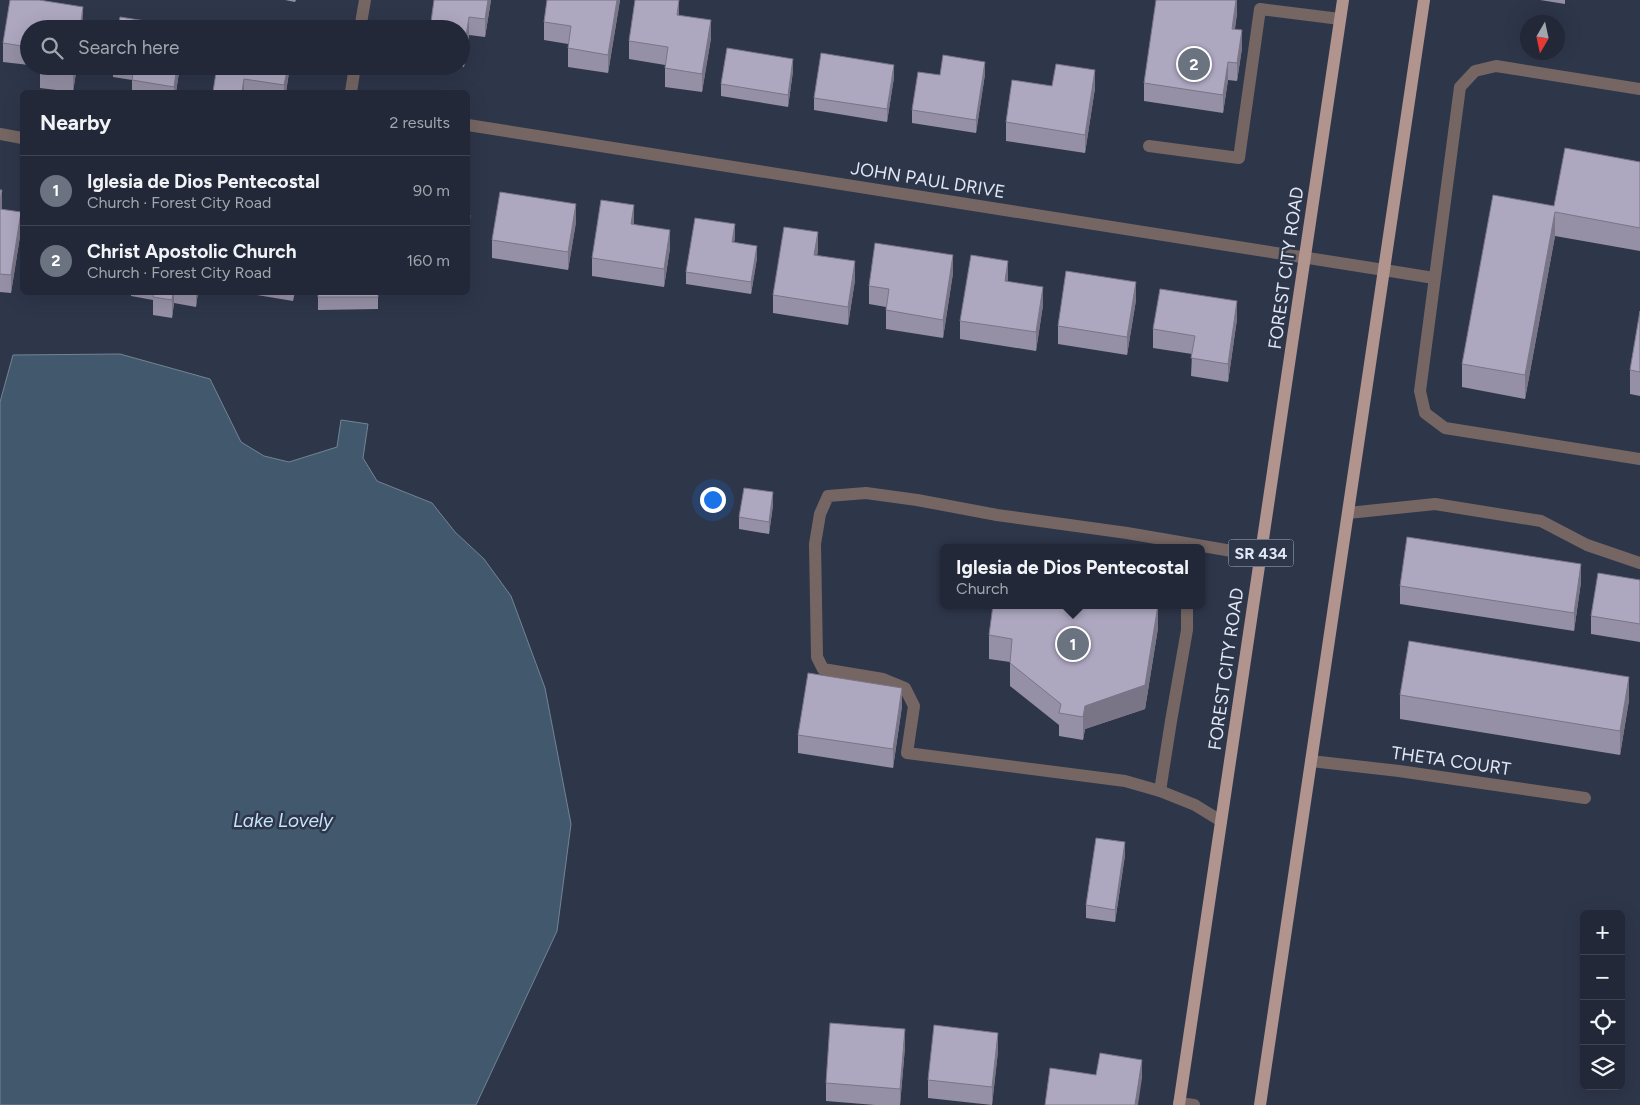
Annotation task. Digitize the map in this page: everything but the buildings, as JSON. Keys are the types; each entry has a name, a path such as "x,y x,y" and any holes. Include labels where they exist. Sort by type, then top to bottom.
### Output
{"main road":[{"name":"FOREST CITY ROAD","path":"1179,1104 1343,0"},
{"path":"1260,1105 1424,0"}],"street":[{"path":"362,20 365,0"},
{"path":"1149,146 1239,158 1260,9 1340,19"},
{"path":"1640,88 1496,66 1475,71 1460,87 1420,391 1424,413 1445,428 1640,459"},
{"path":"351,90 354,75"},
{"name":"JOHN PAUL DRIVE","path":"470,124 1434,278"},
{"path":"0,134 20,138"},
{"path":"1173,544 1007,517 917,500 866,493 828,496 820,514 815,544 817,657 823,669 883,679 905,688 914,706 907,753 1125,781 1160,791 1195,805 1221,821"},
{"path":"1348,514 1435,504 1541,521 1587,545 1640,563"},
{"path":"1205,548 1261,556"},
{"path":"1160,791 1187,630 1187,609"},
{"name":"THETA COURT","path":"1311,761 1399,771 1585,798"},
{"path":"1179,1104 1194,1105"}],"water":[{"name":"Lake Lovely","path":"120,354 210,379 241,442 264,456 289,462 337,447 341,420 368,424 363,458 377,481 432,503 455,532 484,559 511,596 545,688 571,824 557,931 476,1105 0,1105 0,402 13,355"}],"place":[{"name":"Christ Apostolic Church","path":"1194,64"},
{"name":"Iglesia de Dios Pentecostal","path":"1073,644"}]}
